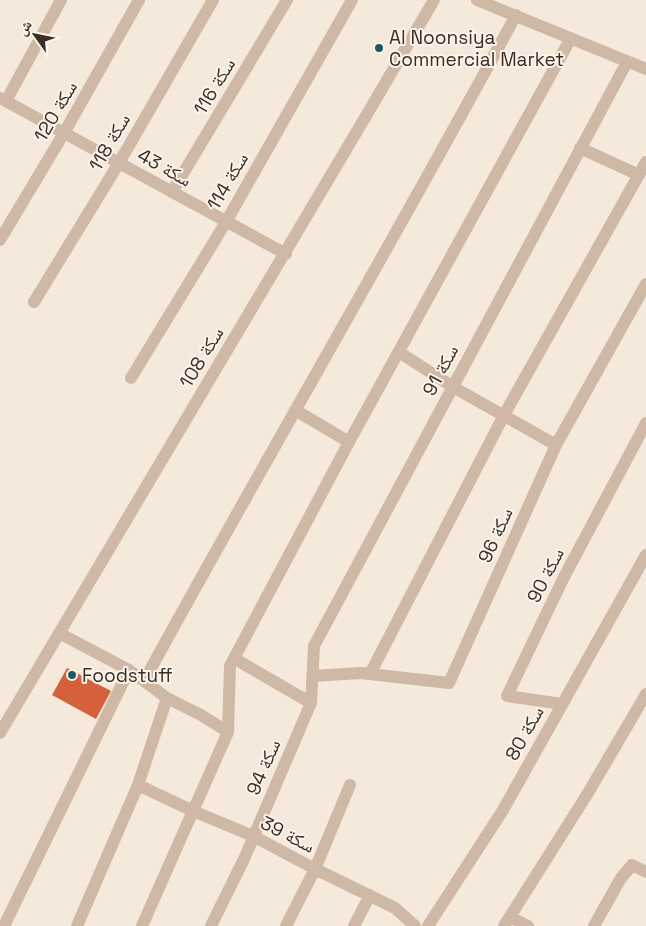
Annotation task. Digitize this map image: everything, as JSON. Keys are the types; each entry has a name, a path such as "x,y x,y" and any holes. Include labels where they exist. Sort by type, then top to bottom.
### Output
{"street":[{"path":"3,100 61,0"},
{"name":"سكة 120","path":"0,240 64,133 139,0"},
{"name":"سكة 118","path":"34,302 119,163 213,0"},
{"name":"سكة 116","path":"172,192 287,0"},
{"name":"سكة 114","path":"131,378 226,222 352,0"},
{"name":"سكة 108","path":"0,732 194,404 286,254 434,0"},
{"path":"478,0 646,69"},
{"path":"144,681 224,534 434,166 516,15"},
{"path":"142,926 228,732 230,666 349,442 571,38"},
{"name":"سكة 91","path":"311,703 314,646 627,62"},
{"name":"سكة 43","path":"3,100 286,254"},
{"path":"580,148 639,175"},
{"path":"370,674 504,415 646,162"},
{"name":"سكة 96","path":"312,676 361,673 449,683 556,445 646,284"},
{"path":"399,352 452,387 556,445"},
{"path":"295,410 349,442"},
{"name":"سكة 90","path":"562,704 506,696 563,579 646,423"},
{"name":"سكة 80","path":"428,926 503,810 646,555"},
{"path":"59,633 130,670 167,698 201,715 228,732"},
{"path":"235,658 311,703"},
{"path":"4,926 130,670"},
{"path":"528,926 507,921 588,793 646,694"},
{"path":"77,926 138,784 167,698"},
{"name":"سكة 94","path":"211,926 311,703"},
{"name":"سكة 39","path":"138,784 193,811 253,836 315,869 370,895 395,908 415,926"},
{"path":"286,926 315,869 350,785"},
{"path":"594,926 621,878 632,865 646,872"},
{"path":"354,926 370,895"}],"building":[{"path":"67,668 111,691 96,719 52,695"}],"place":[{"name":"Al Noonsiya Commercial Market","path":"379,48"},
{"name":"Foodstuff","path":"72,675"}]}
